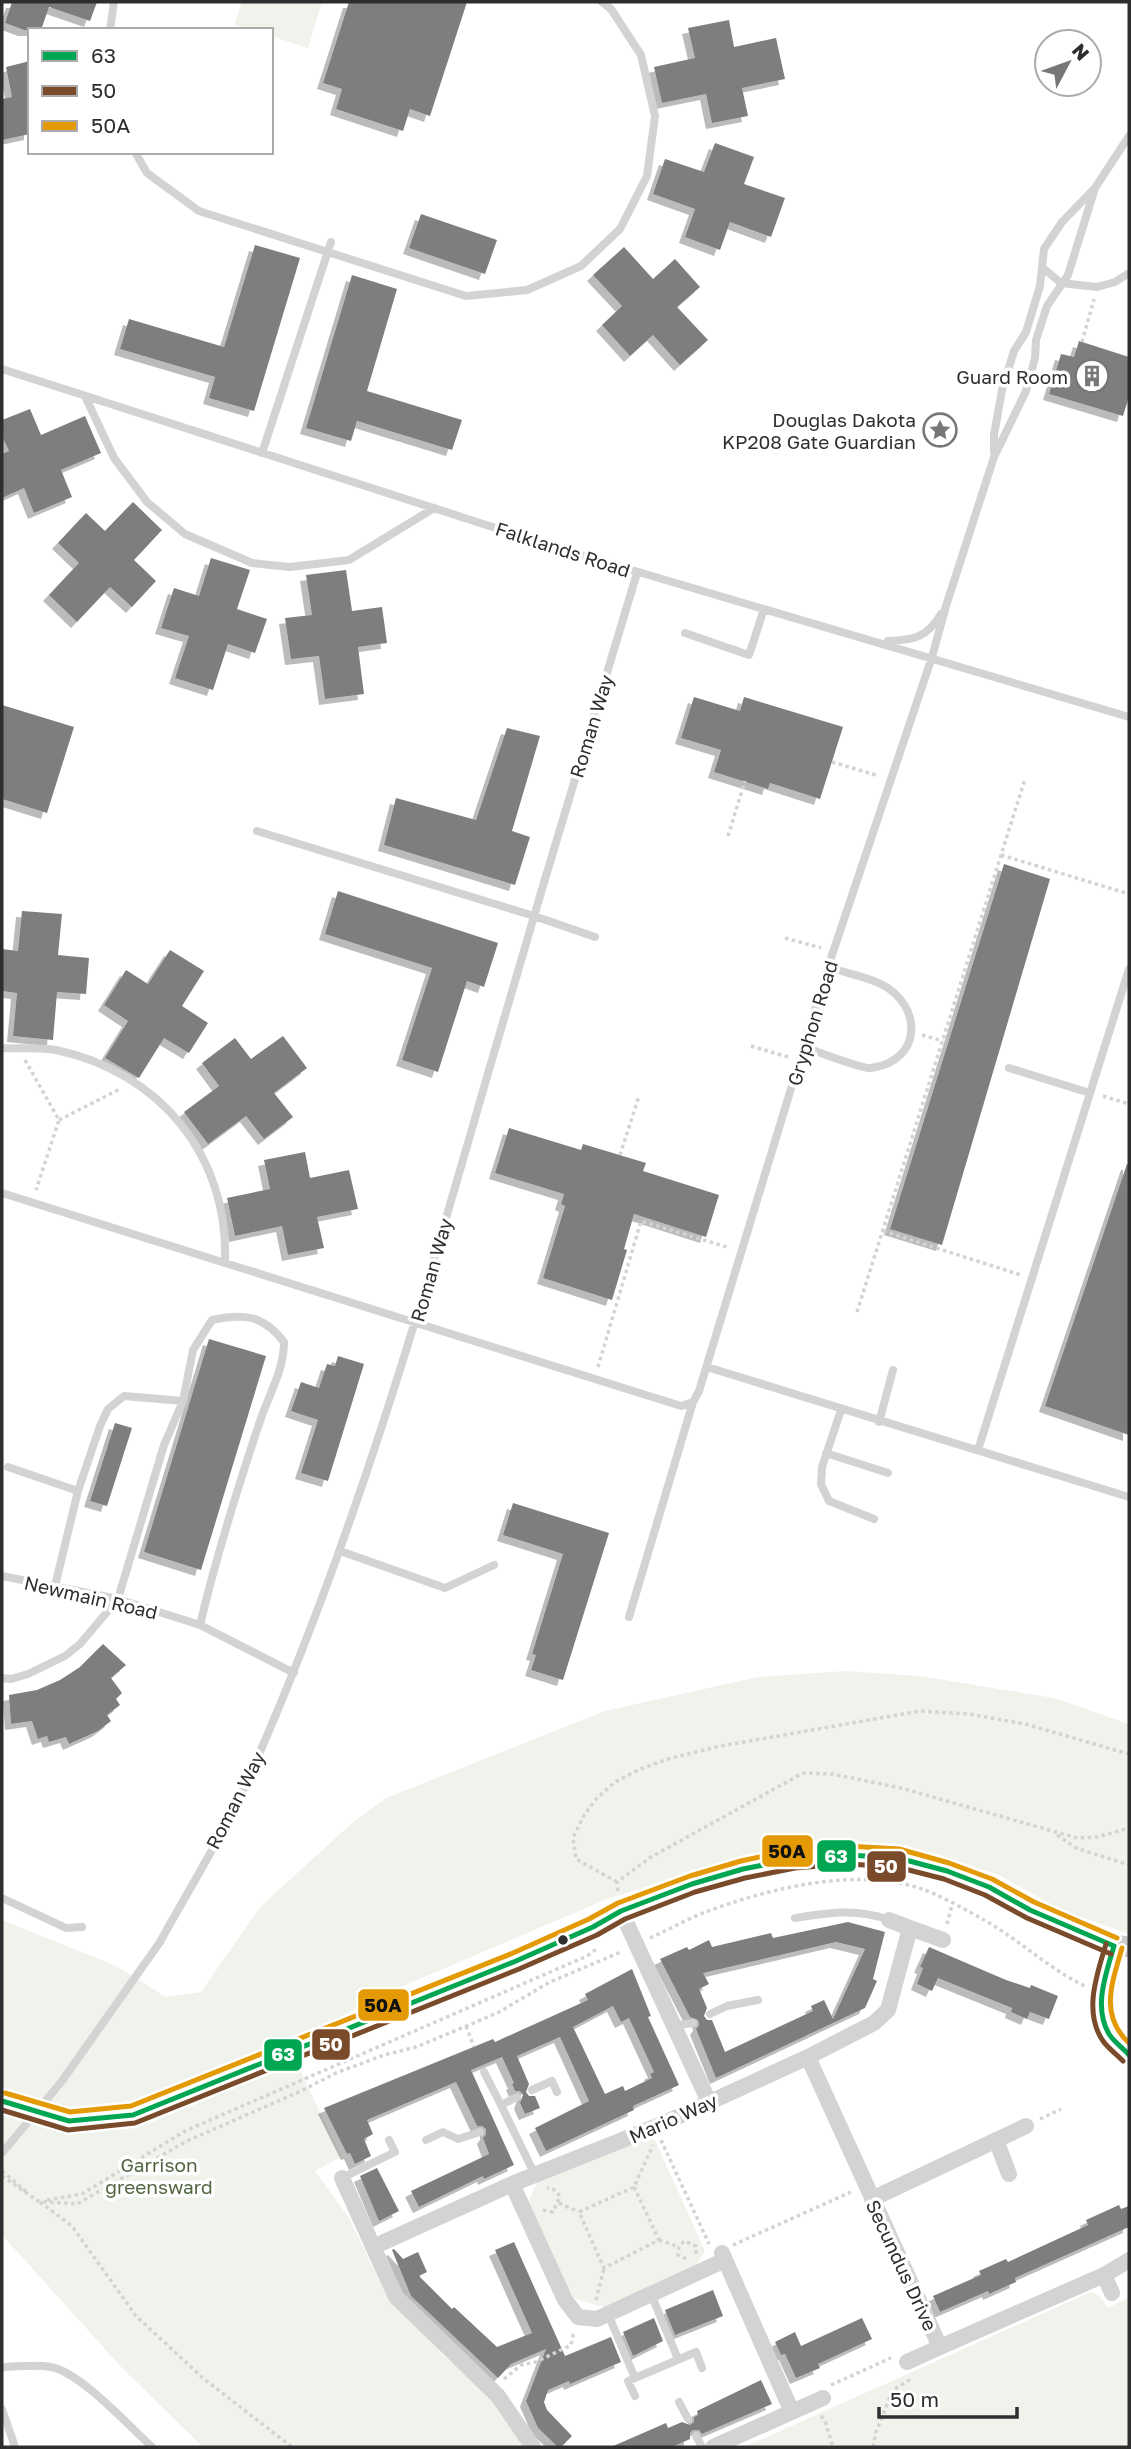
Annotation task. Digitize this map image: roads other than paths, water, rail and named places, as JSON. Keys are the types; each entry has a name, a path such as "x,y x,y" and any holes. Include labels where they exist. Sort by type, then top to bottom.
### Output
{"street":[{"path":"2,2101 69,2121 133,2115 504,1966 593,1927 621,1911 692,1884 781,1861 848,1855 898,1858 947,1871 989,1887 1030,1910 1122,1947 1102,1994 1102,2015 1110,2036 1129,2055"},
{"path":"621,1911 709,2102"},
{"path":"889,1920 943,1940"},
{"name":"Mario Way","path":"373,2248 524,2180 660,2126 874,2023 888,2010 910,1928"},
{"name":"Secundus Drive","path":"807,2057 940,2347 1104,2275 1129,2260"},
{"path":"869,2192 1026,2126"},
{"path":"996,2140 1009,2174"},
{"path":"342,2178 396,2297 492,2390 533,2447"},
{"path":"524,2180 565,2300 583,2318 597,2319 651,2294 715,2250 792,2412"},
{"path":"1104,2275 1112,2293"},
{"path":"908,2358 940,2347"},
{"path":"713,2447 817,2401"}],"lane":[{"path":"110,28 114,2"},
{"path":"136,154 147,173 199,211 466,296 527,290 581,267 620,229 647,176 655,116 641,55 611,9 602,2"},
{"path":"994,457 994,435 1002,390 1014,351 1027,332 1043,268 1044,249 1062,222 1095,188 1129,136"},
{"path":"994,457 1026,391 1046,306 1068,275 1095,188"},
{"path":"262,453 331,242"},
{"path":"1043,268 1061,283 1097,286 1115,282 1129,273"},
{"name":"Falklands Road","path":"2,369 637,573 932,657 1129,717"},
{"path":"85,396 114,458 147,502 185,534 252,563 290,567 349,560 434,508"},
{"name":"Gryphon Road","path":"694,1402 828,968 932,657 994,457"},
{"name":"Roman Way","path":"2,2153 62,2081 160,1942 242,1792 294,1673 340,1551 416,1322 637,573"},
{"path":"879,642 914,640 935,624 946,606"},
{"path":"685,633 749,655 764,609"},
{"path":"257,831 595,937"},
{"path":"804,1047 870,1069 894,1060 909,1046 912,1021 908,1005 881,984 828,968"},
{"path":"978,1450 1129,969"},
{"path":"2,1048 52,1050 84,1058 125,1076 163,1105 193,1139 215,1183 226,1235 225,1262"},
{"path":"1009,1068 1090,1093"},
{"path":"2,1193 681,1406 694,1402"},
{"path":"2,1678 10,1679 28,1674 65,1656 80,1644 118,1599 164,1445 183,1401 193,1350 212,1320 237,1314 271,1325 284,1342 284,1359 252,1446 200,1625"},
{"path":"707,1367 1129,1497"},
{"path":"879,1422 893,1370"},
{"path":"55,1586 78,1491 108,1409 124,1396 183,1401"},
{"path":"629,1617 694,1402"},
{"path":"841,1409 822,1467 821,1484 829,1501 874,1519"},
{"path":"826,1453 888,1473"},
{"path":"8,1467 78,1491"},
{"path":"340,1551 445,1588 494,1565"},
{"name":"Newmain Road","path":"2,1576 118,1599 200,1625 294,1673"},
{"path":"2,1898 66,1928 82,1927"},
{"path":"795,1918 847,1911 872,1914 889,1920"},
{"path":"710,2014 727,2006 758,2000"},
{"path":"673,2026 693,2023"},
{"path":"484,2072 507,2117 524,2180"},
{"path":"532,2090 552,2081 557,2092"},
{"path":"501,2105 517,2097"},
{"path":"496,2123 507,2117"},
{"path":"426,2140 443,2132 458,2139 480,2132"},
{"path":"342,2178 395,2152 389,2140"},
{"path":"651,2294 678,2359"},
{"path":"608,2314 635,2378"},
{"path":"635,2396 628,2381 678,2359 696,2352 702,2368"},
{"path":"2,2367 49,2366 65,2371 152,2447"},
{"path":"679,2402 688,2419"},
{"path":"2,2409 15,2447"},
{"path":"696,2436 702,2447"}],"place":[{"name":"Guard Room","path":"1092,376"},
{"name":"Douglas Dakota KP208 Gate Guardian","path":"940,430"}],"park label":[{"name":"Garrison greensward","path":"159,2175"}]}
